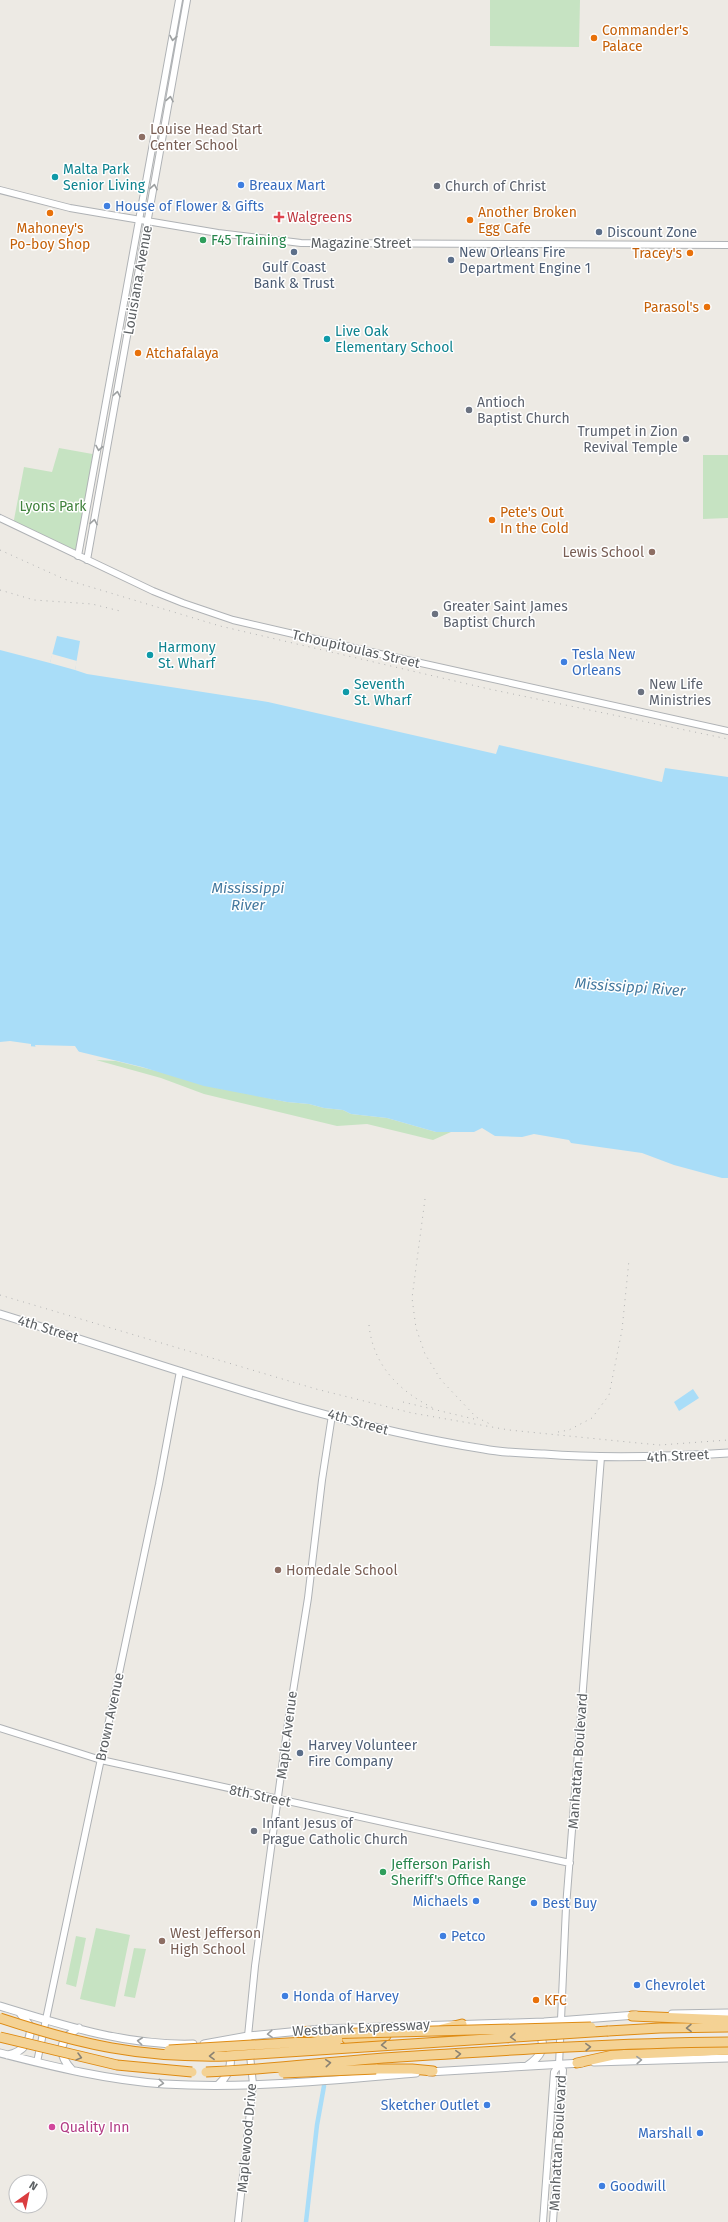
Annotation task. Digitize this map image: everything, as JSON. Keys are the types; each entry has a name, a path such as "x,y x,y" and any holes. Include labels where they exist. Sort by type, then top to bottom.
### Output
{"highway":[{"path":"632,2016 728,2020"},
{"name":"Westbank Expressway","path":"0,2018 79,2043 143,2054 227,2056 608,2031 660,2028 728,2027"},
{"path":"143,2054 156,2050 428,2034 462,2024"},
{"path":"301,2031 321,2034 590,2026 608,2031"},
{"path":"0,2037 118,2065 230,2075 412,2068 433,2071"},
{"path":"206,2072 246,2071 397,2057 668,2043 728,2042"},
{"path":"577,2063 613,2055 728,2050"}],"main road":[{"name":"4th Street","path":"0,1314 180,1372 399,1434 484,1449 601,1457 728,1453"},
{"name":"Westbank Expressway","path":"0,2006 123,2039 185,2045 214,2043 248,2036 345,2027 528,2022 632,2016 728,2013"},
{"path":"8,2055 24,2047 30,2031 27,2019 18,2011"},
{"path":"527,2066 538,2057 543,2045 539,2034 528,2022"},
{"path":"73,2071 64,2062 62,2046 69,2034 79,2028"},
{"path":"214,2043 228,2053 231,2062 231,2068 219,2084"},
{"path":"0,2053 73,2071 163,2084 253,2084 350,2079 433,2071 577,2063 728,2058"}],"street":[{"name":"Louisiana Avenue","path":"78,556 179,0"},
{"name":"Louisiana Avenue","path":"87,560 187,0"},
{"name":"Magazine Street","path":"0,190 70,208 148,222 249,238 301,243 728,245"},
{"path":"134,254 142,255"},
{"name":"Tchoupitoulas Street","path":"0,518 78,556 183,604 257,626 728,731"},
{"name":"Brown Avenue","path":"37,2062 159,1484 180,1372"},
{"name":"Maple Avenue","path":"250,2055 248,2036 255,1966 279,1800 288,1723 308,1598 322,1480 332,1415"},
{"name":"Manhattan Boulevard","path":"543,2222 554,2072 559,2065 560,2020 570,1863 601,1457"},
{"name":"8th Street","path":"0,1728 101,1760 570,1863"},
{"name":"Maplewood Drive","path":"238,2222 253,2084 250,2055"},
{"name":"Manhattan Boulevard","path":"553,2222 563,2070 559,2065"},
{"path":"552,2105 555,2108 554,2120 559,2126"}],"green space":[{"path":"490,0 580,0 579,47 490,46"},
{"name":"Lyons Park","path":"59,448 98,455 78,556 13,525 24,467 52,472"},
{"path":"703,455 728,455 728,518 703,519"},
{"path":"96,1060 116,1061 287,1102 343,1110 351,1114 387,1118 436,1132 451,1132 433,1140 367,1124 337,1126 204,1094 161,1078"},
{"path":"96,1928 130,1935 115,2007 80,1999"},
{"path":"76,1936 86,1938 76,1987 66,1984"},
{"path":"134,1948 146,1949 135,1998 124,1996"}],"water":[{"name":"Mississippi River","path":"57,636 80,641 75,670 87,674 268,702 496,754 499,745 662,782 665,768 728,777 728,1178 722,1178 674,1165 642,1153 571,1143 569,1140 534,1134 522,1137 495,1136 482,1128 474,1132 436,1132 387,1118 351,1114 343,1110 287,1102 204,1086 142,1067 68,1049 0,1044 0,650 50,663"},
{"path":"693,1389 699,1398 679,1411 674,1402"}],"pier":[{"path":"52,654 77,661 75,670 50,663"},
{"path":"10,1041 31,1044 31,1048 0,1046 0,1042"},
{"path":"35,1045 75,1046 79,1052 36,1048"}],"waterway":[{"path":"306,2222 317,2125 324,2086"}],"railway":[{"path":"0,550 64,579 220,626 489,689 728,739"},
{"path":"0,590 34,600 92,604 120,611"},
{"path":"425,1199 412,1298 416,1328 425,1354 441,1380 476,1417 490,1424"},
{"path":"558,1432 569,1430 592,1418 609,1395 622,1330 629,1260"},
{"path":"0,1295 316,1389 412,1413 509,1430 660,1445 728,1440"},
{"path":"369,1325 376,1353 390,1376 410,1394 435,1409"},
{"path":"403,1402 474,1419"}],"place":[{"name":"Commander's Palace","path":"594,38"},
{"name":"Louise Head Start Center School","path":"142,137"},
{"name":"Malta Park Senior Living","path":"55,177"},
{"name":"Breaux Mart","path":"241,185"},
{"name":"Church of Christ","path":"437,186"},
{"name":"House of Flower & Gifts","path":"107,206"},
{"name":"Mahoney's Po-boy Shop","path":"50,213"},
{"name":"Walgreens","path":"279,217"},
{"name":"Another Broken Egg Cafe","path":"470,220"},
{"name":"Discount Zone","path":"599,232"},
{"name":"F45 Training","path":"203,240"},
{"name":"Gulf Coast Bank & Trust","path":"294,252"},
{"name":"Tracey's","path":"690,253"},
{"name":"New Orleans Fire Department Engine 1","path":"451,260"},
{"name":"Parasol's","path":"707,307"},
{"name":"Live Oak Elementary School","path":"327,339"},
{"name":"Atchafalaya","path":"138,353"},
{"name":"Antioch Baptist Church","path":"469,410"},
{"name":"Trumpet in Zion Revival Temple","path":"686,439"},
{"name":"Pete's Out In the Cold","path":"492,520"},
{"name":"Lewis School","path":"652,552"},
{"name":"Greater Saint James Baptist Church","path":"435,614"},
{"name":"Harmony St. Wharf","path":"150,655"},
{"name":"Tesla New Orleans","path":"564,662"},
{"name":"Seventh St. Wharf","path":"346,692"},
{"name":"New Life Ministries","path":"641,692"},
{"name":"Homedale School","path":"278,1570"},
{"name":"Harvey Volunteer Fire Company","path":"300,1753"},
{"name":"Infant Jesus of Prague Catholic Church","path":"254,1831"},
{"name":"Jefferson Parish Sheriff's Office Range","path":"383,1872"},
{"name":"Michaels","path":"476,1901"},
{"name":"Best Buy","path":"534,1903"},
{"name":"Petco","path":"443,1936"},
{"name":"West Jefferson High School","path":"162,1941"},
{"name":"Chevrolet","path":"637,1985"},
{"name":"Honda of Harvey","path":"285,1996"},
{"name":"KFC","path":"536,2000"},
{"name":"Sketcher Outlet","path":"487,2105"},
{"name":"Quality Inn","path":"52,2127"},
{"name":"Marshall","path":"700,2133"},
{"name":"Goodwill","path":"602,2186"}]}
